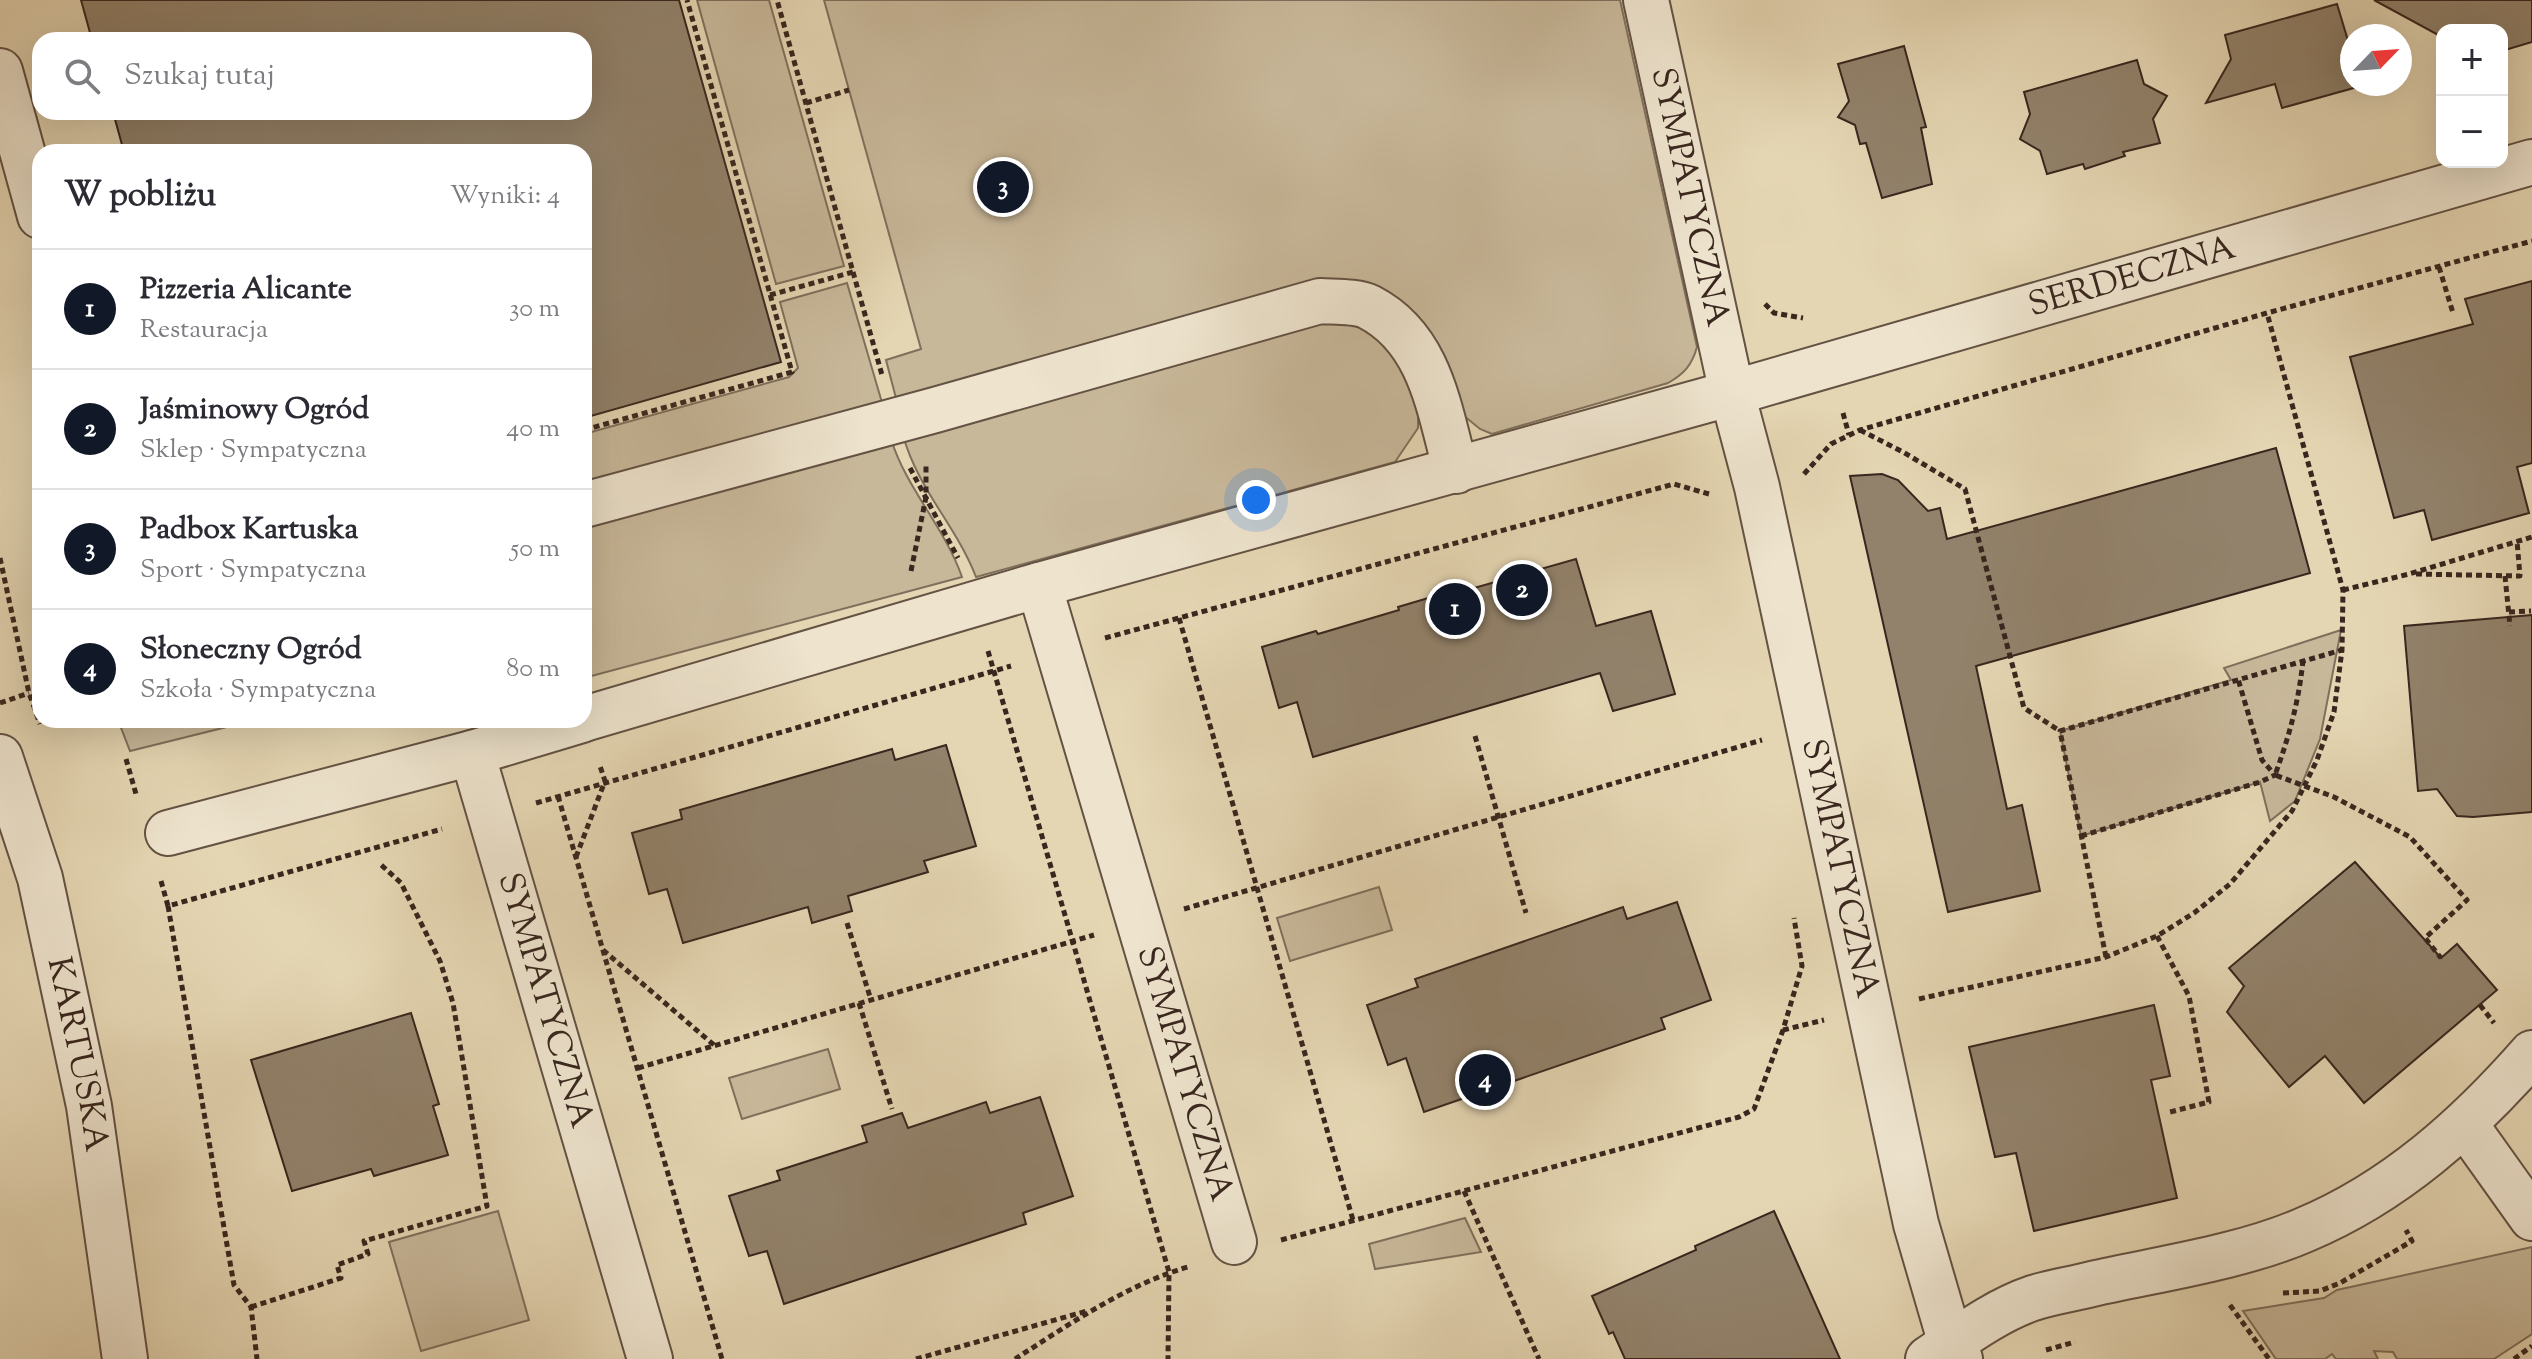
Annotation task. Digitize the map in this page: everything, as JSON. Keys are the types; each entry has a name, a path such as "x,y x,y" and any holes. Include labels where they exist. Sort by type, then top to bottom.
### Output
{"street":[{"name":"SYMPATYCZNA","path":"1646,0 1732,393 1757,487 1946,1354 1995,1316 2034,1298 2228,1254 2302,1232 2361,1204 2424,1159 2465,1124 2532,1053"},
{"path":"0,71 32,187"},
{"name":"SERDECZNA","path":"1732,393 2532,162"},
{"path":"592,503 1320,301 1367,305 1403,330 1428,369 1456,471"},
{"path":"592,717 1039,585 1732,393"},
{"name":"SYMPATYCZNA","path":"1039,585 1237,1249"},
{"path":"168,833 472,753 554,728"},
{"name":"SYMPATYCZNA","path":"472,753 650,1359"},
{"name":"KARTUSKA","path":"0,757 40,878 89,1106 125,1359"},
{"path":"2465,1124 2532,1218"}],"path":[{"path":"592,428 792,372 687,0"},
{"path":"777,0 879,363"},
{"path":"806,103 849,90"},
{"path":"1803,475 1831,444 1860,430 2267,313 2532,241"},
{"path":"2439,267 2453,313"},
{"path":"770,295 853,272"},
{"path":"1762,301 1774,313 1799,319 1809,316"},
{"path":"1919,999 2106,957 2157,936 2194,913 2230,884 2292,811 2317,760 2334,712 2342,650 2343,590 2267,313"},
{"path":"879,632 908,581 926,497 926,465 935,410"},
{"path":"1860,430 1965,489 2024,708 2060,731 2106,957"},
{"path":"904,457 962,564 995,671 1169,1272 1168,1359"},
{"path":"491,816 1058,651 1674,484 1716,496"},
{"path":"2343,590 2409,574 2532,537"},
{"path":"2409,574 2520,576 2517,541"},
{"path":"2505,576 2510,626"},
{"path":"2509,612 2531,611"},
{"path":"1179,618 1353,1220"},
{"path":"2060,731 2342,650"},
{"path":"2081,836 2275,775 2300,694 2303,660"},
{"path":"2238,679 2262,760 2275,775 2305,785 2410,837 2467,900 2425,938 2441,958"},
{"path":"0,703 29,693"},
{"path":"576,857 605,781 587,728"},
{"path":"1475,736 1526,913"},
{"path":"638,1068 1774,736"},
{"path":"558,796 722,1359"},
{"path":"251,1307 341,1278 337,1265 368,1254 364,1241 487,1206 453,1003 440,961 401,883 379,863"},
{"path":"168,906 234,1285 251,1307 257,1359"},
{"path":"1015,1359 1092,1310 1169,1272 1237,1249 1739,1117 1754,1109 1802,966 1794,918"},
{"path":"847,923 871,1000"},
{"path":"2157,936 2189,996 2209,1102 2170,1112"},
{"path":"602,949 714,1046"},
{"path":"859,1003 892,1109"},
{"path":"1783,1030 1824,1020"},
{"path":"1464,1191 1539,1359"},
{"path":"2228,1303 2269,1359"},
{"path":"916,1359 1092,1310"},
{"path":"2514,1359 2532,1346"}],"shaded area":[{"path":"697,0 769,0 844,266 776,284"},
{"path":"824,0 1620,0 1697,347 1695,353 1687,368 1668,383 1492,434 1480,429 1458,411 1422,321 1378,292 897,402 886,360 921,349"},
{"path":"847,283 883,406 592,488 592,432 789,377 798,368 780,302"},
{"path":"1322,319 1372,329 1398,358 1418,396 1418,428 1395,462 976,577 959,541 918,473 903,435"},
{"path":"891,439 906,474 946,542 962,577 592,676 592,523"},
{"path":"2341,630 2320,739 2295,801 2270,821 2260,782 2081,836 2060,731 2231,680 2224,668"},
{"path":"121,728 223,728 130,751"},
{"path":"1379,887 1392,930 1290,961 1277,918"},
{"path":"828,1049 840,1089 742,1119 729,1078"},
{"path":"498,1211 529,1320 421,1351 389,1242"},
{"path":"1465,1218 1481,1252 1375,1269 1369,1244"},
{"path":"2532,1247 2532,1334 2494,1359 2397,1359 2393,1352 2374,1351 2378,1359 2336,1359 2332,1354 2325,1359 2276,1359 2243,1311 2324,1298 2337,1290"}],"building":[{"path":"81,0 679,0 781,362 592,416 592,144 122,144 115,120 592,120 592,32 90,32"},
{"path":"2374,0 2532,0 2532,42 2508,49 2508,24 2436,24 2436,34"},
{"path":"2337,4 2343,24 2340,24 2340,92 2282,108 2275,84 2206,103 2231,59 2225,35"},
{"path":"1904,46 1926,127 1921,128 1932,184 1882,198 1866,143 1860,144 1855,125 1838,117 1849,101 1838,64"},
{"path":"2137,60 2144,84 2167,96 2153,119 2160,143 2123,152 2125,156 2085,169 2083,164 2047,174 2040,151 2020,139 2030,114 2024,92"},
{"path":"2532,281 2532,463 2517,467 2529,513 2432,540 2424,510 2394,518 2350,357 2473,324 2465,299"},
{"path":"2276,448 2310,573 1976,666 2007,809 2022,805 2040,891 1948,912 1850,476 1882,474 1898,480 1928,511 1940,508 1947,539"},
{"path":"1576,559 1596,626 1651,611 1675,694 1613,711 1600,673 1313,757 1297,702 1279,708 1262,647 1316,631 1318,634 1452,591 1453,594"},
{"path":"2532,615 2532,812 2457,816 2437,789 2418,791 2404,626"},
{"path":"946,745 976,846 924,861 928,872 848,896 852,911 812,923 808,907 683,943 667,889 649,894 632,833 682,819 680,810 892,749 895,760"},
{"path":"2355,862 2441,958 2457,944 2497,990 2364,1103 2325,1056 2289,1087 2227,1012 2244,986 2229,968"},
{"path":"1677,902 1711,1000 1661,1018 1665,1029 1424,1112 1406,1058 1388,1065 1367,1005 1418,987 1415,979 1623,907 1627,919"},
{"path":"2154,1005 2170,1076 2151,1080 2177,1198 2034,1231 2016,1153 1995,1157 1969,1047"},
{"path":"411,1013 439,1104 433,1106 448,1155 374,1176 371,1169 292,1191 251,1060"},
{"path":"1040,1097 1073,1196 1023,1213 1026,1224 784,1304 767,1251 749,1256 729,1196 780,1180 777,1171 867,1142 862,1126 902,1113 908,1128 986,1102 990,1113"},
{"path":"1774,1211 1840,1359 1625,1359 1613,1332 1609,1334 1592,1296"}],"place":[{"name":"Padbox Kartuska","path":"1003,187"},
{"name":"Jaśminowy Ogród","path":"1522,590"},
{"name":"Pizzeria Alicante","path":"1455,609"},
{"name":"Słoneczny Ogród","path":"1485,1080"}]}
